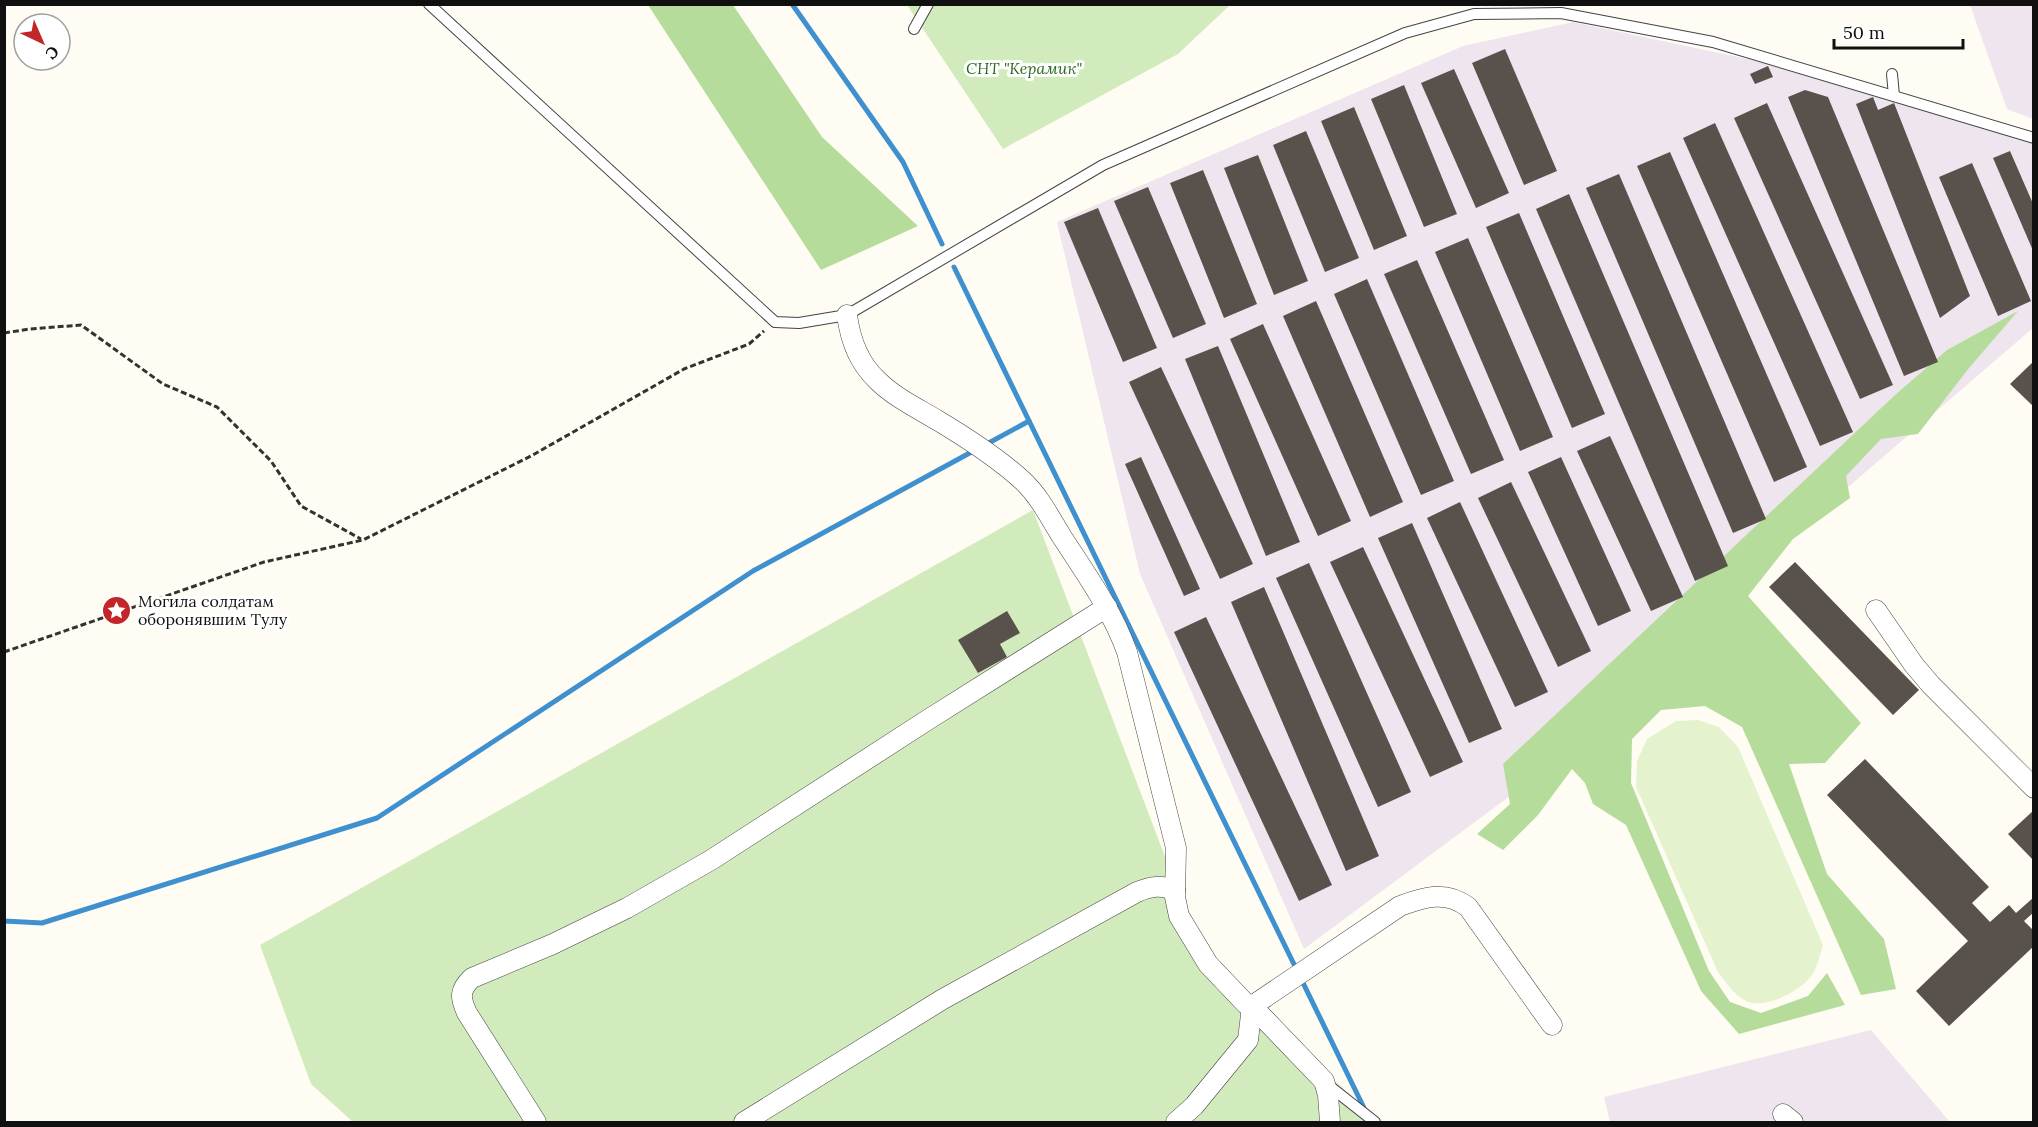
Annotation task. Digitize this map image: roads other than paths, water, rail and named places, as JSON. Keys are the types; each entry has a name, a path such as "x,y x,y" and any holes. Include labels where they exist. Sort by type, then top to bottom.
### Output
{"street":[{"path":"847,315 849,332 860,357 876,379 894,394 965,436 1023,481 1038,497 1107,607 1118,627 1127,652 1176,848 1175,890 1179,915 1208,964 1246,1004 1252,1006 1323,1081 1328,1095 1330,1122"},
{"path":"536,1122 467,1013 461,993 464,985 472,978 554,944 627,908 711,860 928,719 1107,607"},
{"path":"1876,610 1914,664 1956,712 2034,788"},
{"path":"744,1122 933,1005 1137,892 1152,886 1175,890"},
{"path":"1176,1122 1194,1106 1248,1040 1252,1006 1400,906 1420,898 1443,895 1459,900 1468,907 1552,1025"}],"lane":[{"path":"429,4 775,322 799,323 847,315 1103,165 1405,33 1474,14 1504,9 1561,13 1713,42 2034,138"},
{"path":"914,29 928,4"},
{"path":"1892,74 1894,96"},
{"path":"1323,1081 1375,1122"}],"waterway":[{"path":"792,4 903,162 942,244"},
{"path":"954,267 1366,1112"},
{"path":"985,445 1029,421"},
{"path":"4,921 42,923 377,818 753,571 977,449"}],"place":[{"name":"Могила солдатам оборонявшим Тулу","path":"117,610"}],"park label":[{"name":"СНТ \"Керамик\"","path":"1024,68"}]}
